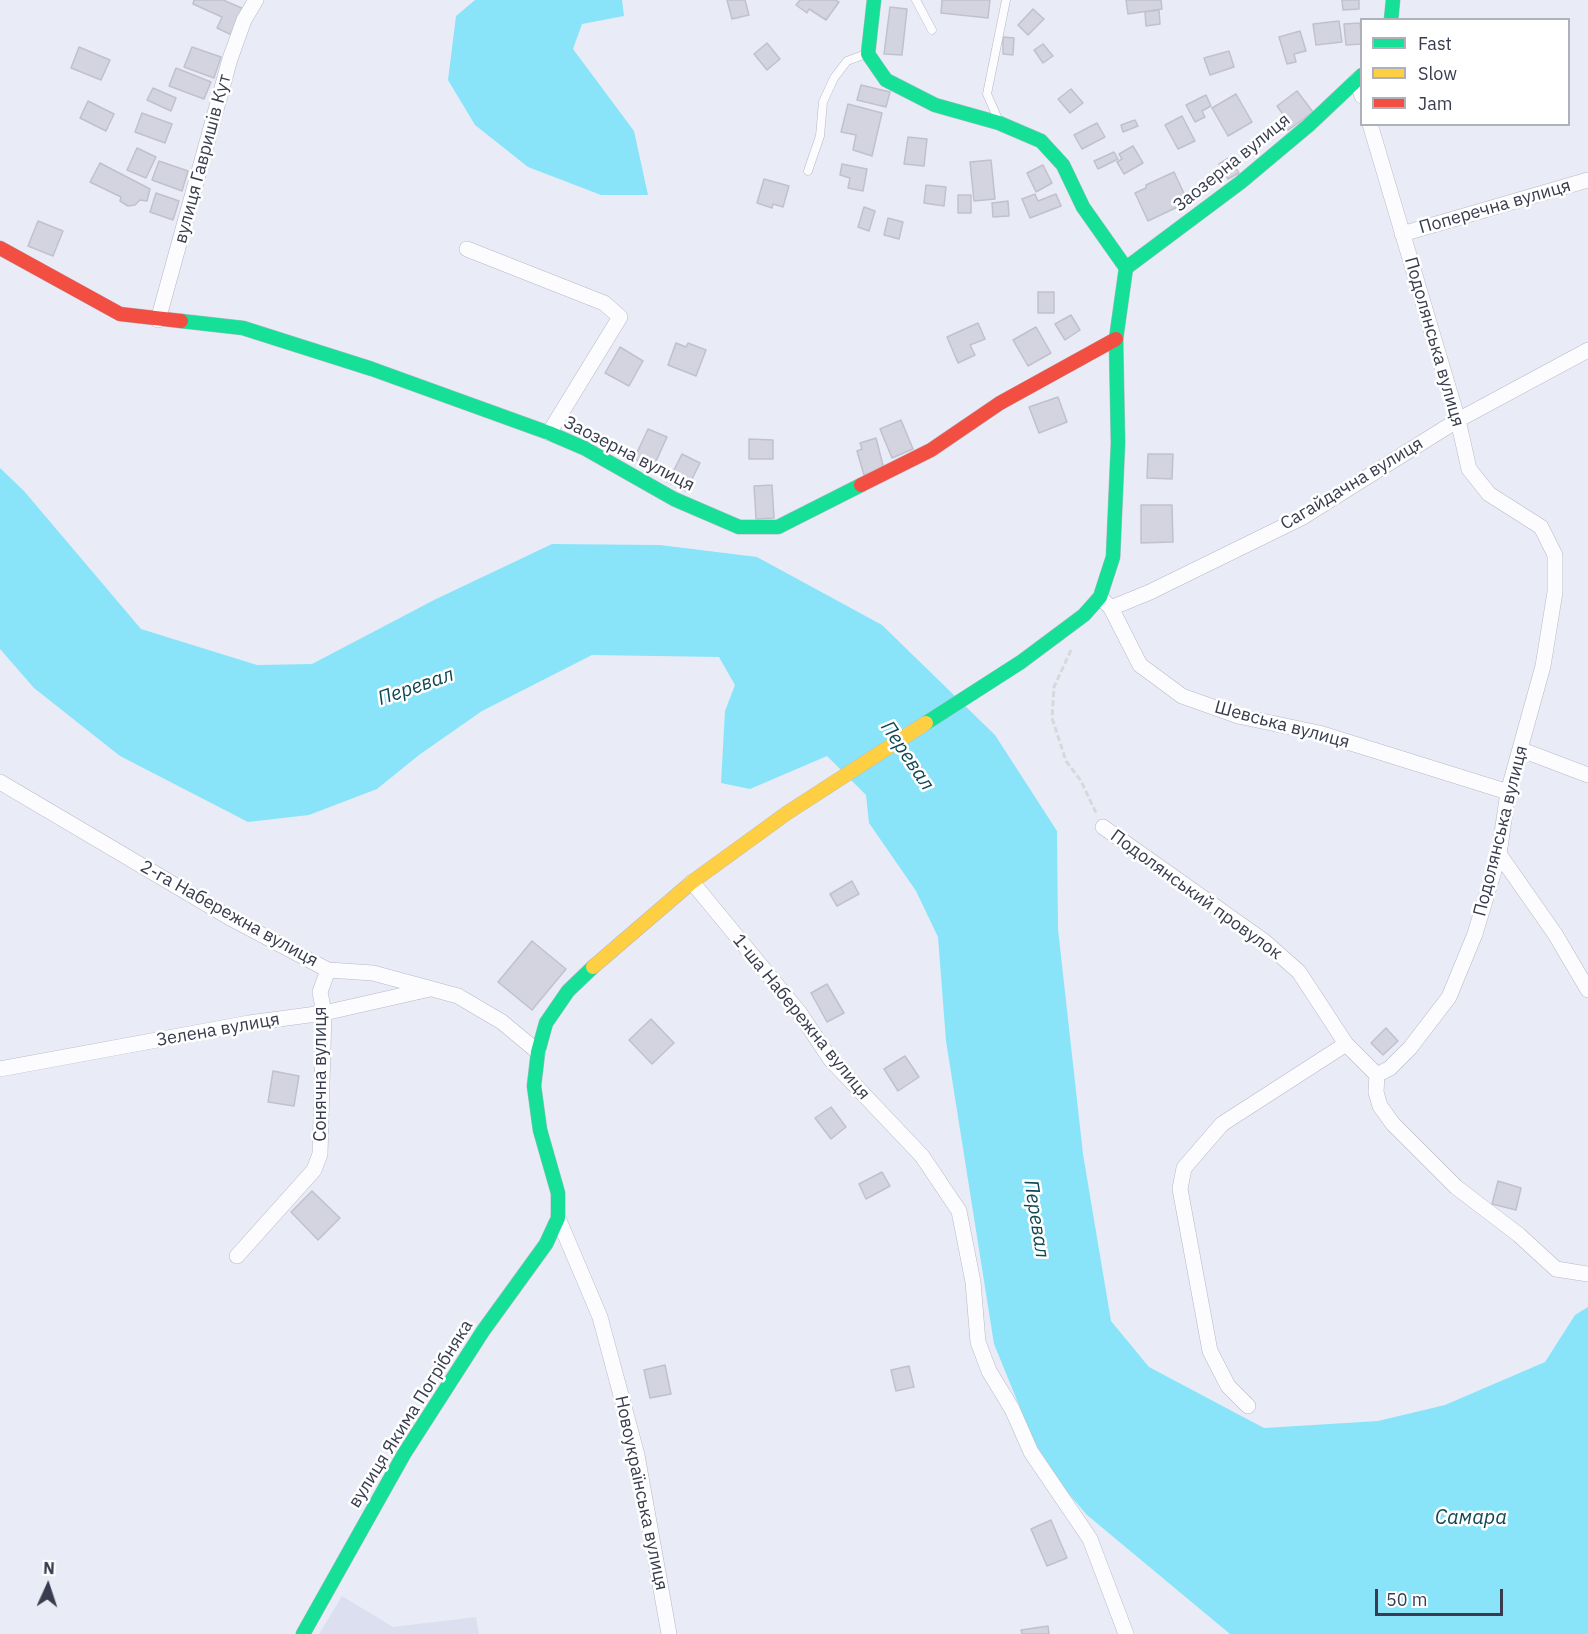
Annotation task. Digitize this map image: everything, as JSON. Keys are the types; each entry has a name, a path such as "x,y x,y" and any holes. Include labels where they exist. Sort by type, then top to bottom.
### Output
{"street":[{"name":"вулиця Гавришів Кут","path":"158,320 230,59 244,20 256,0"},
{"path":"874,0 868,54 886,80 935,105 999,123 1041,141 1063,165 1083,207 1126,268"},
{"path":"1391,18 1393,0"},
{"name":"Заозерна вулиця","path":"1126,268 1241,182 1359,78"},
{"name":"Подолянська вулиця","path":"1371,126 1458,420 1470,470 1489,494 1541,527 1555,555 1555,592 1544,666 1522,750 1508,792 1499,854 1475,934 1449,997 1410,1048 1390,1068 1377,1075"},
{"name":"Поперечна вулиця","path":"1402,234 1588,180"},
{"name":"Заозерна вулиця","path":"0,248 120,314 243,328 372,369 549,433 584,448 674,499 739,527 778,527 931,450 1000,403 1116,339"},
{"path":"467,249 604,303 620,317 549,433"},
{"name":"Сагайдачна вулиця","path":"1105,603 1113,557 1118,442 1116,339 1126,268"},
{"name":"Сагайдачна вулиця","path":"692,882 787,813 1021,662 1084,615 1105,603 1150,592 1303,517 1458,420 1588,350"},
{"name":"Шевська вулиця","path":"1105,603 1140,665 1182,696 1238,716 1319,733 1508,792"},
{"path":"1522,750 1588,775"},
{"name":"2-га Набережна вулиця","path":"0,782 232,920 328,970 373,974 435,988 458,996 502,1022 538,1052"},
{"name":"Подолянський провулок","path":"1103,827 1264,941 1299,972 1346,1044 1377,1075"},
{"path":"1499,854 1550,926 1588,990"},
{"path":"558,1218 558,1193 540,1130 536,1097 538,1052 546,1023 568,991 604,955 692,882"},
{"name":"1-ша Набережна вулиця","path":"692,882 799,1012 831,1060 922,1156 959,1210 973,1282 978,1342 989,1371 1012,1409 1031,1452 1090,1539 1126,1634"},
{"name":"Сонячна вулиця","path":"237,1256 314,1170 320,1154 324,1013 320,992 328,970"},
{"name":"Зелена вулиця","path":"0,1069 249,1023 324,1013 435,988"},
{"path":"1248,1406 1228,1386 1210,1351 1180,1189 1184,1167 1222,1124 1346,1044"},
{"path":"1377,1075 1376,1092 1380,1106 1393,1124 1456,1187 1519,1235 1556,1269 1588,1274"},
{"name":"вулиця Якима Погрібняка","path":"303,1634 404,1454 483,1331 546,1244 558,1218"},
{"name":"Новоукраїнська вулиця","path":"558,1218 600,1317 634,1444 669,1634"}],"lane":[{"path":"916,0 932,30"},
{"path":"999,123 987,94 1006,0"},
{"path":"808,171 820,136 823,102 834,78 847,61 868,54"}],"path":[{"path":"1076,641 1061,666 1054,687 1052,718 1066,761 1081,781 1103,827"}],"shaded area":[{"path":"342,1596 393,1627 476,1617 479,1634 319,1634"}],"water":[{"path":"475,0 622,0 624,16 582,24 573,49 634,131 648,195 601,195 528,167 475,125 448,80 456,16"},
{"name":"Самара","path":"0,468 24,491 141,629 257,665 312,664 434,600 552,544 660,545 757,557 882,625 995,735 1057,831 1058,929 1083,1154 1111,1321 1149,1367 1264,1428 1378,1421 1445,1405 1545,1362 1575,1315 1588,1307 1588,1634 1230,1634 1087,1515 1043,1464 994,1344 946,1041 938,937 916,891 869,823 866,795 827,756 750,789 721,783 725,711 735,685 719,657 592,655 482,711 419,755 377,789 309,815 248,822 120,756 34,688 0,649"}],"building":[{"path":"194,0 223,0 244,9 232,35 217,28 222,17 193,4"},
{"path":"727,0 745,0 749,15 732,19"},
{"path":"800,0 839,2 826,20 809,9 807,13 796,5"},
{"path":"942,0 990,0 988,18 941,13"},
{"path":"1126,0 1161,0 1162,9 1128,14"},
{"path":"1342,0 1359,0 1359,9 1343,10"},
{"path":"890,7 907,9 902,55 884,54"},
{"path":"1033,9 1044,19 1028,35 1018,25"},
{"path":"1159,10 1160,24 1146,26 1145,12"},
{"path":"1339,21 1342,42 1316,45 1313,24"},
{"path":"1360,23 1360,44 1346,45 1344,24"},
{"path":"1300,31 1306,51 1294,54 1296,62 1287,64 1279,37"},
{"path":"1003,37 1014,38 1013,55 1003,54"},
{"path":"767,43 780,59 767,70 754,54"},
{"path":"1043,44 1053,56 1043,63 1034,50"},
{"path":"79,47 110,60 101,80 71,68"},
{"path":"192,47 221,57 214,78 184,67"},
{"path":"1229,51 1234,67 1210,75 1204,58"},
{"path":"176,68 211,82 204,99 169,86"},
{"path":"861,85 890,92 886,107 857,100"},
{"path":"153,88 176,98 171,111 147,100"},
{"path":"1071,89 1083,103 1070,113 1058,99"},
{"path":"1297,91 1313,112 1287,131 1283,125 1288,121 1277,106"},
{"path":"1236,94 1252,122 1228,136 1212,108"},
{"path":"1206,95 1211,106 1202,111 1205,117 1195,122 1186,105"},
{"path":"88,101 114,114 106,131 80,118"},
{"path":"848,104 882,113 872,156 853,150 856,135 841,132"},
{"path":"142,113 172,124 165,143 135,132"},
{"path":"1182,116 1195,141 1178,149 1165,125"},
{"path":"1135,120 1138,126 1123,132 1121,125"},
{"path":"1097,123 1105,137 1082,149 1074,135"},
{"path":"908,137 927,139 924,166 904,164"},
{"path":"1133,146 1143,163 1124,174 1117,162 1122,159 1119,154"},
{"path":"137,148 156,157 146,178 127,170"},
{"path":"1114,152 1118,159 1098,169 1094,161"},
{"path":"1230,157 1239,173 1228,179 1219,164"},
{"path":"991,160 995,199 974,201 970,162"},
{"path":"159,161 188,171 182,191 152,180"},
{"path":"100,163 150,189 147,201 140,200 135,205 128,206 120,201 121,197 90,182"},
{"path":"842,164 867,169 863,191 848,188 850,178 840,175"},
{"path":"1043,165 1052,183 1036,192 1027,173"},
{"path":"1174,172 1188,202 1148,221 1135,193 1146,188 1146,185"},
{"path":"764,179 789,186 783,207 773,204 772,208 757,203"},
{"path":"926,185 946,187 944,206 924,203"},
{"path":"156,193 179,201 173,220 150,212"},
{"path":"1035,194 1038,201 1056,194 1061,206 1030,218 1022,199"},
{"path":"958,195 971,195 971,213 958,213"},
{"path":"1008,201 1009,216 993,217 992,203"},
{"path":"864,207 875,211 869,231 858,227"},
{"path":"888,218 903,222 899,239 884,235"},
{"path":"38,221 63,231 53,256 28,246"},
{"path":"1038,292 1054,292 1054,313 1038,313"},
{"path":"1071,315 1080,330 1065,340 1055,324"},
{"path":"978,323 985,339 970,345 975,355 958,363 947,337"},
{"path":"1036,327 1051,353 1028,366 1013,340"},
{"path":"676,343 686,347 688,343 706,350 696,376 668,365"},
{"path":"620,347 643,361 629,386 605,373"},
{"path":"1058,397 1067,422 1039,433 1029,407"},
{"path":"901,420 913,449 892,458 880,429"},
{"path":"648,429 667,437 653,468 634,459"},
{"path":"876,438 884,469 864,475 857,451 862,449 860,443"},
{"path":"749,439 773,440 773,459 749,459"},
{"path":"682,454 700,463 686,491 668,482"},
{"path":"1148,454 1173,454 1172,479 1147,478"},
{"path":"772,485 774,518 756,519 754,486"},
{"path":"1141,505 1172,505 1173,542 1141,543"},
{"path":"852,881 859,894 837,906 830,894"},
{"path":"532,941 566,969 532,1010 498,982"},
{"path":"827,984 844,1013 827,1022 811,993"},
{"path":"651,1019 674,1043 652,1064 629,1040"},
{"path":"1386,1028 1398,1041 1383,1055 1371,1043"},
{"path":"905,1056 919,1077 898,1091 884,1069"},
{"path":"273,1071 299,1076 294,1106 268,1102"},
{"path":"831,1107 846,1127 831,1139 815,1118"},
{"path":"882,1172 890,1186 866,1199 859,1184"},
{"path":"1498,1181 1521,1188 1516,1210 1492,1204"},
{"path":"312,1191 340,1218 318,1240 291,1212"},
{"path":"665,1365 671,1394 650,1398 644,1370"},
{"path":"909,1366 914,1387 896,1391 891,1370"},
{"path":"1051,1520 1067,1558 1047,1566 1031,1529"},
{"path":"1048,1626 1049,1634 1022,1634 1021,1630"}],"traffic: fast":[{"path":"874,0 868,54 886,80 935,105 999,123 1041,141 1063,165 1083,207 1126,268"},
{"path":"1391,18 1393,0"},
{"path":"1126,268 1241,182 1309,125 1360,77"},
{"path":"926,723 1021,662 1084,615 1100,597 1113,557 1118,443 1116,339 1126,268"},
{"path":"181,321 243,328 372,369 549,433 584,448 674,499 739,527 778,527 861,485"},
{"path":"303,1634 404,1454 483,1331 546,1244 558,1218 558,1193 540,1130 534,1086 538,1052 546,1023 568,991 593,967"}],"traffic: slow":[{"path":"593,967 692,882 787,813 926,723"}],"traffic: jam":[{"path":"0,248 120,314 181,321"},
{"path":"861,485 931,450 1000,403 1116,339"}],"water label":[{"name":"Перевал","path":"416,687"},
{"name":"Перевал","path":"907,756"},
{"name":"Перевал","path":"1036,1219"}]}
